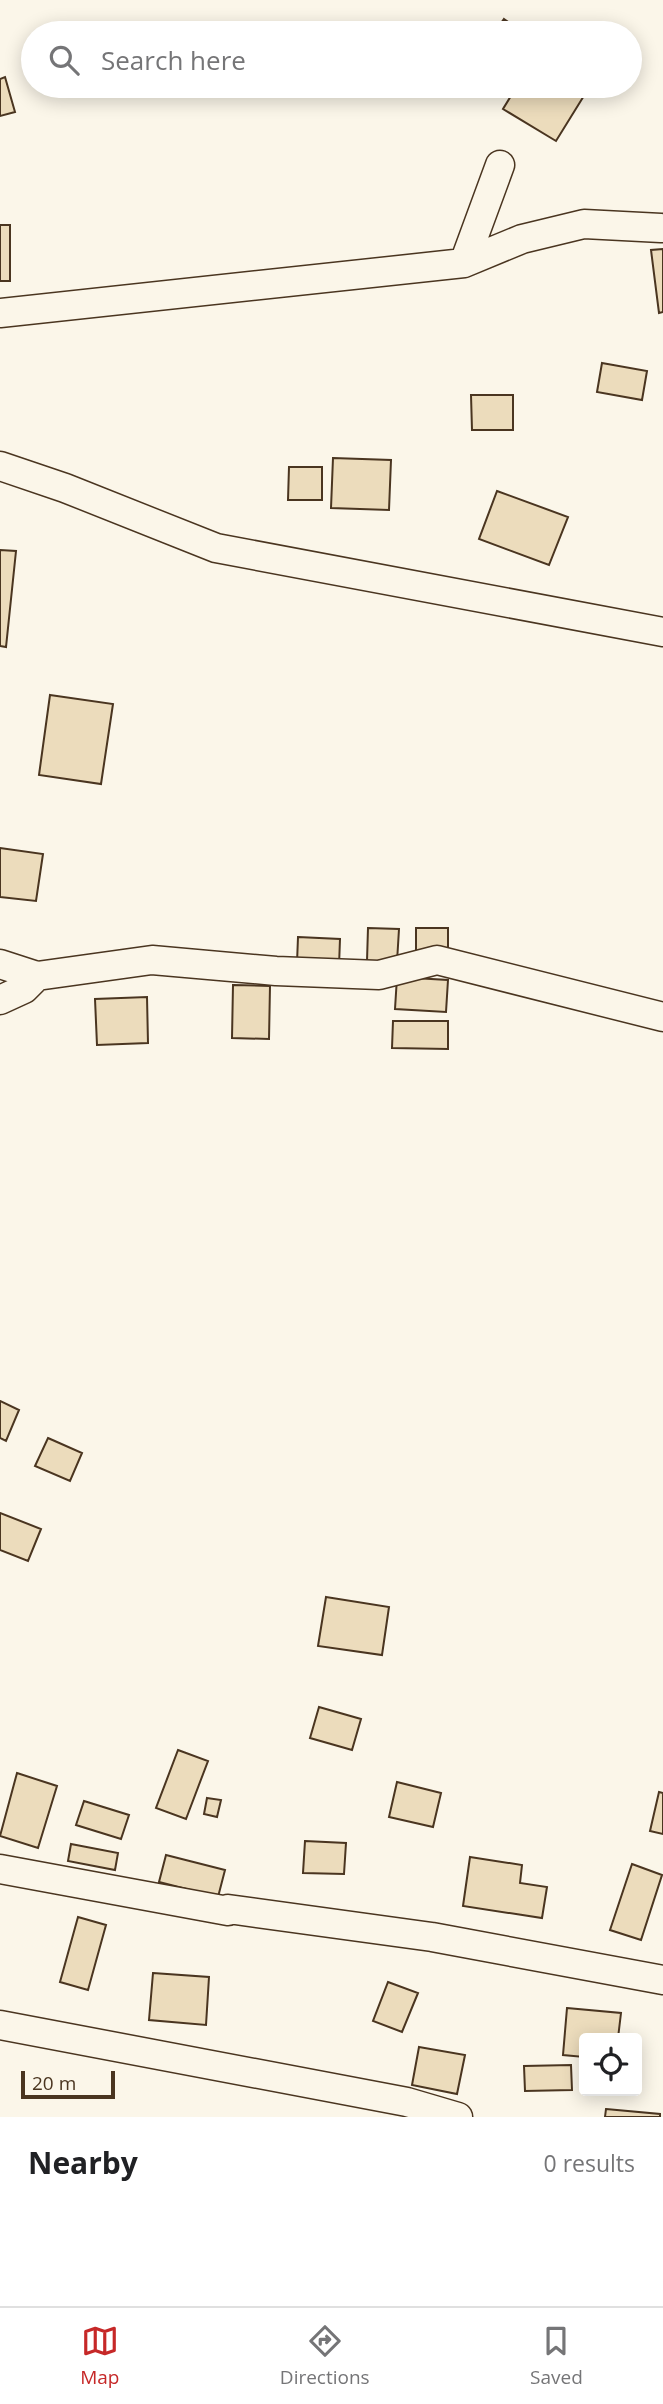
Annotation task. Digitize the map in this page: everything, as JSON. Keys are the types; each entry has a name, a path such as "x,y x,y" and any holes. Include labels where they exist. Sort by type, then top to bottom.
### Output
{"street":[{"path":"464,263 500,165"},
{"path":"0,313 464,263 522,239 584,224 661,228"},
{"path":"0,466 65,488 216,548 663,632"},
{"path":"0,964 37,976 152,960 276,971 379,975 437,960 663,1017"},
{"path":"0,1000 24,989 37,976"},
{"path":"0,1869 228,1911 432,1937 663,1980"},
{"path":"0,2025 407,2102 458,2117"}],"building":[{"path":"5,77 15,112 0,116 0,79"},
{"path":"510,98 583,98 556,141 503,109"},
{"path":"0,225 10,225 10,281 0,281"},
{"path":"663,249 663,312 659,313 651,250"},
{"path":"602,363 647,371 642,400 597,392"},
{"path":"471,395 513,395 513,430 472,430"},
{"path":"333,458 391,460 389,510 331,508"},
{"path":"289,467 322,467 322,500 288,500"},
{"path":"497,491 568,517 549,565 479,539"},
{"path":"0,550 16,551 6,647 0,646"},
{"path":"50,695 113,704 101,784 39,775"},
{"path":"0,848 43,854 36,901 0,897"},
{"path":"368,928 399,929 397,962 367,961"},
{"path":"416,928 448,928 448,953 416,952"},
{"path":"298,937 340,939 339,966 297,963"},
{"path":"397,977 448,980 446,1012 395,1009"},
{"path":"233,985 270,986 269,1039 232,1038"},
{"path":"147,997 148,1043 97,1045 95,999"},
{"path":"393,1021 448,1021 448,1049 392,1048"},
{"path":"0,1401 19,1410 6,1441 0,1438"},
{"path":"48,1438 82,1453 70,1481 35,1466"},
{"path":"0,1513 41,1529 28,1561 0,1550"},
{"path":"326,1597 389,1607 382,1655 318,1646"},
{"path":"319,1707 361,1719 352,1750 310,1738"},
{"path":"178,1750 208,1761 186,1819 156,1808"},
{"path":"17,1773 57,1786 38,1848 0,1836"},
{"path":"397,1782 441,1793 433,1827 389,1817"},
{"path":"659,1792 663,1793 663,1834 650,1831"},
{"path":"207,1798 221,1800 217,1817 204,1814"},
{"path":"84,1801 129,1815 121,1839 76,1825"},
{"path":"305,1841 346,1843 344,1874 303,1873"},
{"path":"71,1844 118,1853 115,1870 68,1861"},
{"path":"166,1855 225,1870 218,1897 159,1882"},
{"path":"470,1857 522,1865 520,1883 547,1887 542,1918 463,1906"},
{"path":"632,1864 662,1875 641,1940 610,1930"},
{"path":"78,1917 106,1925 88,1990 60,1982"},
{"path":"153,1973 209,1977 206,2025 149,2020"},
{"path":"388,1982 418,1993 402,2032 373,2021"},
{"path":"567,2008 621,2013 619,2033 579,2033 579,2057 563,2055"},
{"path":"419,2047 465,2055 457,2094 412,2085"},
{"path":"571,2065 572,2090 525,2091 524,2066"},
{"path":"606,2109 660,2114 660,2117 605,2117"}]}
